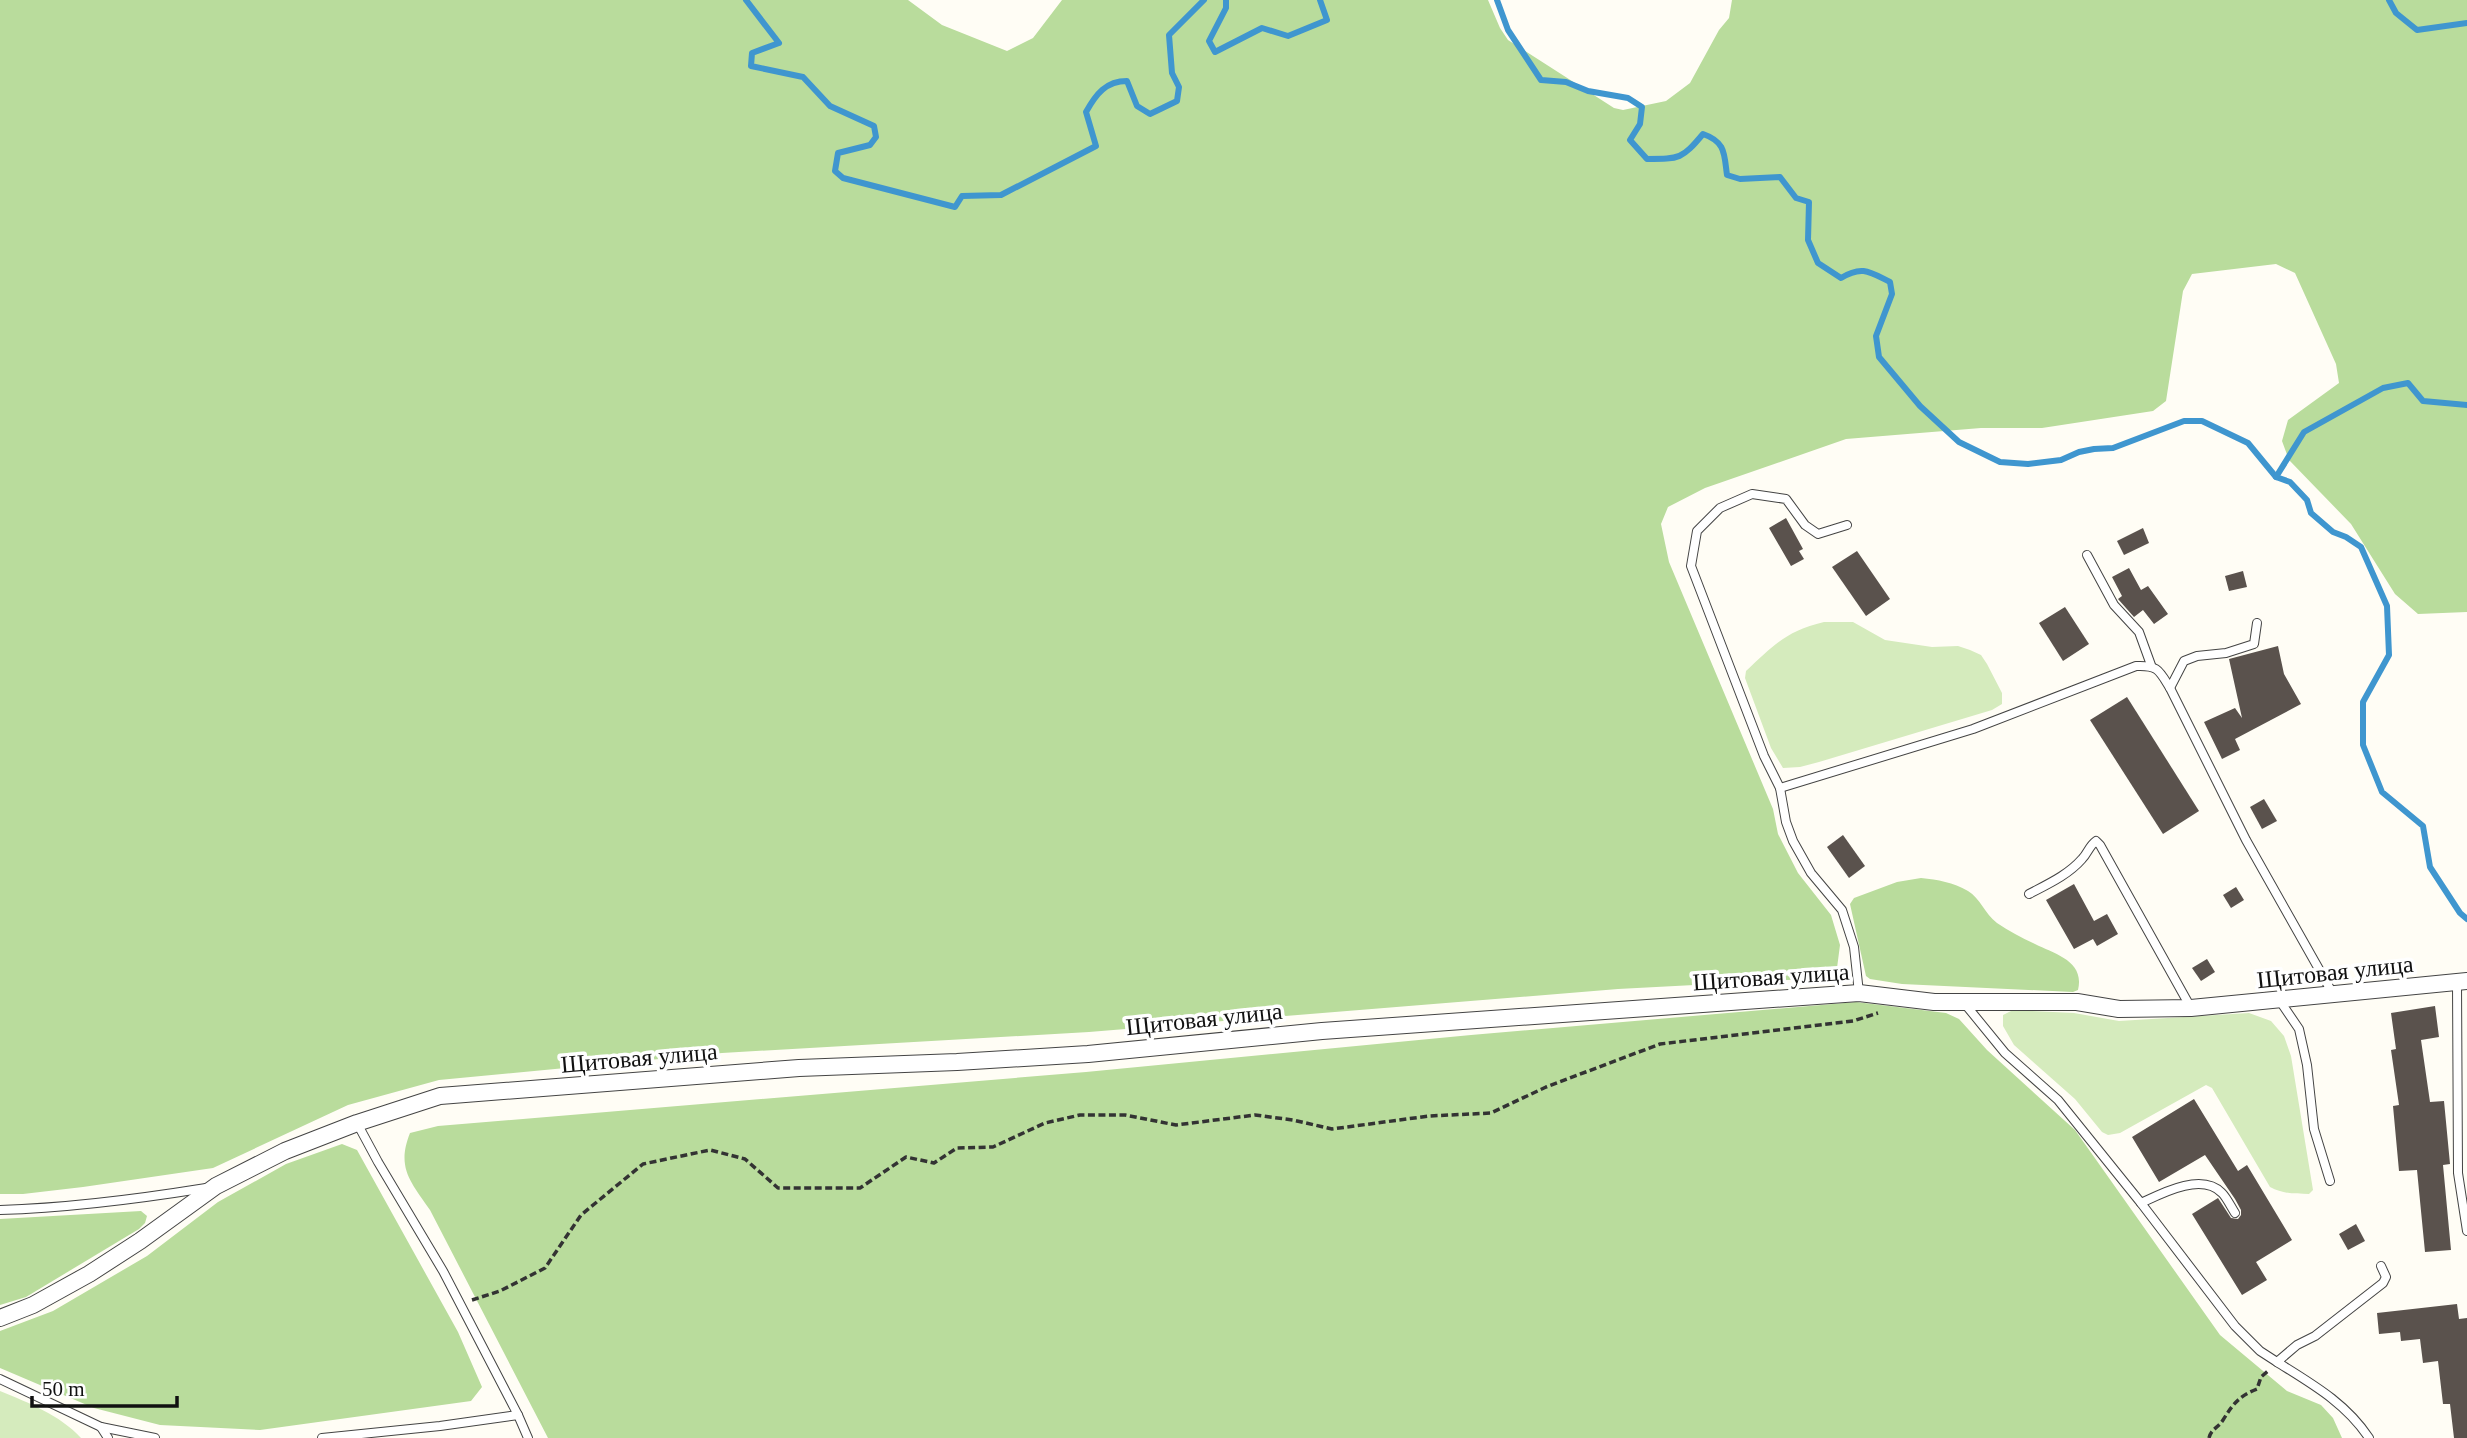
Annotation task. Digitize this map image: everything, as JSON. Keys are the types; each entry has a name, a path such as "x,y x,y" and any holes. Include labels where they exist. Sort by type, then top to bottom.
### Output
{"street":[{"name":"Щитовая улица","path":"0,1318 33,1305 89,1274 141,1241 216,1186 285,1151 357,1123 440,1096 799,1068 1088,1054 1322,1031 1859,993 1964,1003 2077,1002 2119,1009 2191,1008 2462,982"}],"lane":[{"path":"1847,525 1818,534 1805,525 1786,499 1752,494 1720,508 1697,531 1691,565 1764,757 1780,788 1786,822 1793,841 1811,873 1842,910 1854,947 1859,993"},
{"path":"2087,555 2114,605 2139,632 2151,665"},
{"path":"2171,688 2184,661 2197,656 2226,653 2254,643 2257,623"},
{"path":"1780,788 1973,729 2136,666 2151,665 2158,669 2171,688 2246,840 2333,994"},
{"path":"2029,894 2064,875 2085,857 2090,846 2096,841 2191,1008"},
{"path":"2462,982 2458,1173 2467,1231"},
{"path":"2280,1001 2299,1029 2307,1065 2314,1129 2330,1181"},
{"path":"1964,1003 2005,1053 2058,1100 2235,1326 2260,1350 2335,1399 2356,1418 2369,1438"},
{"path":"357,1123 460,1304 528,1438"},
{"path":"2141,1203 2189,1184 2211,1186 2221,1192 2235,1213"},
{"path":"0,1210 167,1195 216,1186"},
{"path":"2277,1362 2383,1283 2386,1277 2381,1266"},
{"path":"0,1379 101,1427 155,1438"},
{"path":"322,1438 517,1415"},
{"path":"101,1427 108,1438"}],"path":[{"path":"460,1304 500,1291 545,1268 581,1215 643,1164 710,1150 744,1159 778,1188 848,1189 860,1188 906,1157 934,1163 957,1148 993,1147 1045,1123 1080,1115 1125,1115 1176,1125 1255,1115 1332,1129 1429,1116 1491,1113 1546,1087 1660,1044 1853,1021 1877,1015 1895,998"},
{"path":"2208,1438 2211,1431 2222,1423 2235,1401 2257,1389 2261,1377 2277,1362"}],"green space":[{"path":"0,0 908,0 942,25 1007,51 1033,38 1062,0 1488,0 1508,40 1614,108 1623,110 1666,101 1690,83 1719,30 1729,18 1732,0 2467,0 2467,612 2418,614 2395,594 2351,524 2289,460 2282,441 2288,420 2339,383 2336,364 2295,273 2276,264 2192,274 2183,291 2166,401 2153,411 2042,428 1981,428 1846,439 1705,488 1668,507 1661,524 1669,562 1773,809 1778,834 1798,873 1831,915 1840,945 1837,968 1825,978 1618,989 1089,1032 722,1053 439,1080 348,1105 213,1168 83,1187 0,1194"},
{"path":"1824,622 1853,622 1885,640 1932,647 1958,646 1981,655 2002,693 2002,704 1992,710 1819,762 1783,768 1771,748 1745,678 1746,671 1773,646 1790,635"},
{"path":"1921,878 1951,883 1968,891 1997,923 2067,960 2077,972 2078,990 2073,992 1902,984 1870,979 1866,976 1850,904 1854,898 1897,882"},
{"path":"1856,1002 1946,1013 1959,1019 1987,1050 2075,1130 2220,1335 2287,1391 2321,1405 2333,1418 2342,1438 548,1438 430,1210 412,1183 405,1165 410,1133 438,1126 1086,1072"},
{"path":"2013,1010 2074,1013 2119,1021 2249,1013 2271,1021 2284,1036 2291,1056 2313,1190 2309,1194 2294,1194 2270,1187 2212,1088 2206,1085 2120,1133 2108,1135 2102,1132 2075,1099 2014,1045 2003,1026 2003,1015"},
{"path":"342,1144 357,1150 458,1332 482,1387 471,1401 260,1430 160,1425 94,1408 0,1368 0,1331 53,1311 147,1256 218,1202 286,1164"},
{"path":"141,1211 147,1216 139,1229 26,1297 0,1305 0,1219"},
{"path":"0,1391 54,1416 81,1438 0,1438"}],"building":[{"path":"1786,518 1803,549 1799,551 1804,559 1791,566 1769,528"},
{"path":"2143,528 2149,543 2124,555 2117,541"},
{"path":"1857,551 1890,599 1866,616 1832,567"},
{"path":"2129,568 2141,590 2148,586 2168,614 2154,624 2143,610 2134,617 2118,599 2122,596 2112,577"},
{"path":"2243,571 2247,587 2229,591 2225,576"},
{"path":"2065,607 2089,644 2063,661 2039,623"},
{"path":"2278,646 2284,674 2301,704 2235,739 2240,750 2222,759 2204,722 2235,708 2242,718 2229,659"},
{"path":"2127,697 2199,811 2163,834 2090,720"},
{"path":"2264,799 2277,821 2262,829 2250,807"},
{"path":"1843,835 1865,866 1849,878 1827,847"},
{"path":"2074,884 2094,921 2107,914 2118,934 2097,946 2093,939 2074,949 2046,900"},
{"path":"2236,887 2244,900 2231,908 2223,895"},
{"path":"2207,959 2215,972 2201,981 2192,968"},
{"path":"2435,1006 2439,1037 2421,1040 2430,1102 2444,1101 2450,1164 2443,1165 2451,1250 2425,1252 2417,1170 2399,1171 2393,1106 2399,1105 2391,1050 2396,1049 2391,1013"},
{"path":"2194,1099 2238,1171 2247,1165 2292,1240 2256,1262 2267,1280 2242,1295 2192,1214 2218,1198 2231,1218 2238,1219 2241,1215 2235,1199 2205,1155 2159,1182 2132,1137"},
{"path":"2356,1224 2365,1241 2348,1250 2339,1234"},
{"path":"2457,1304 2459,1319 2467,1318 2467,1438 2454,1438 2450,1404 2443,1404 2438,1361 2423,1363 2420,1339 2401,1341 2400,1332 2379,1334 2377,1313"}],"waterway":[{"path":"746,0 779,43 752,53 751,66 803,77 830,106 874,126 876,137 870,145 838,153 835,171 843,178 955,207 962,196 1001,195 1096,146 1086,112 1098,94 1113,83 1127,81 1137,106 1150,114 1177,101 1179,87 1172,73 1169,35 1204,0"},
{"path":"1226,0 1226,8 1209,41 1215,52 1262,28 1288,36 1327,20 1320,0"},
{"path":"1497,0 1508,30 1541,80 1566,82 1588,91 1628,98 1642,107 1640,124 1630,140 1647,159 1680,156 1703,134 1720,145 1727,175 1740,179 1780,177 1796,198 1809,202 1808,240 1818,263 1841,278 1866,271 1890,282 1892,294 1876,336 1879,357 1920,406 1959,442 2000,462 2028,464 2061,460 2094,449 2113,448 2184,421 2202,421 2248,443 2276,477 2290,482 2307,500 2311,513 2333,532 2361,547 2387,606 2389,655 2363,702 2363,745 2382,792 2423,826 2430,867 2460,913 2467,919"},
{"path":"2389,0 2396,13 2417,30 2467,23"},
{"path":"2276,477 2304,432 2383,388 2408,383 2423,401 2467,405"}]}
